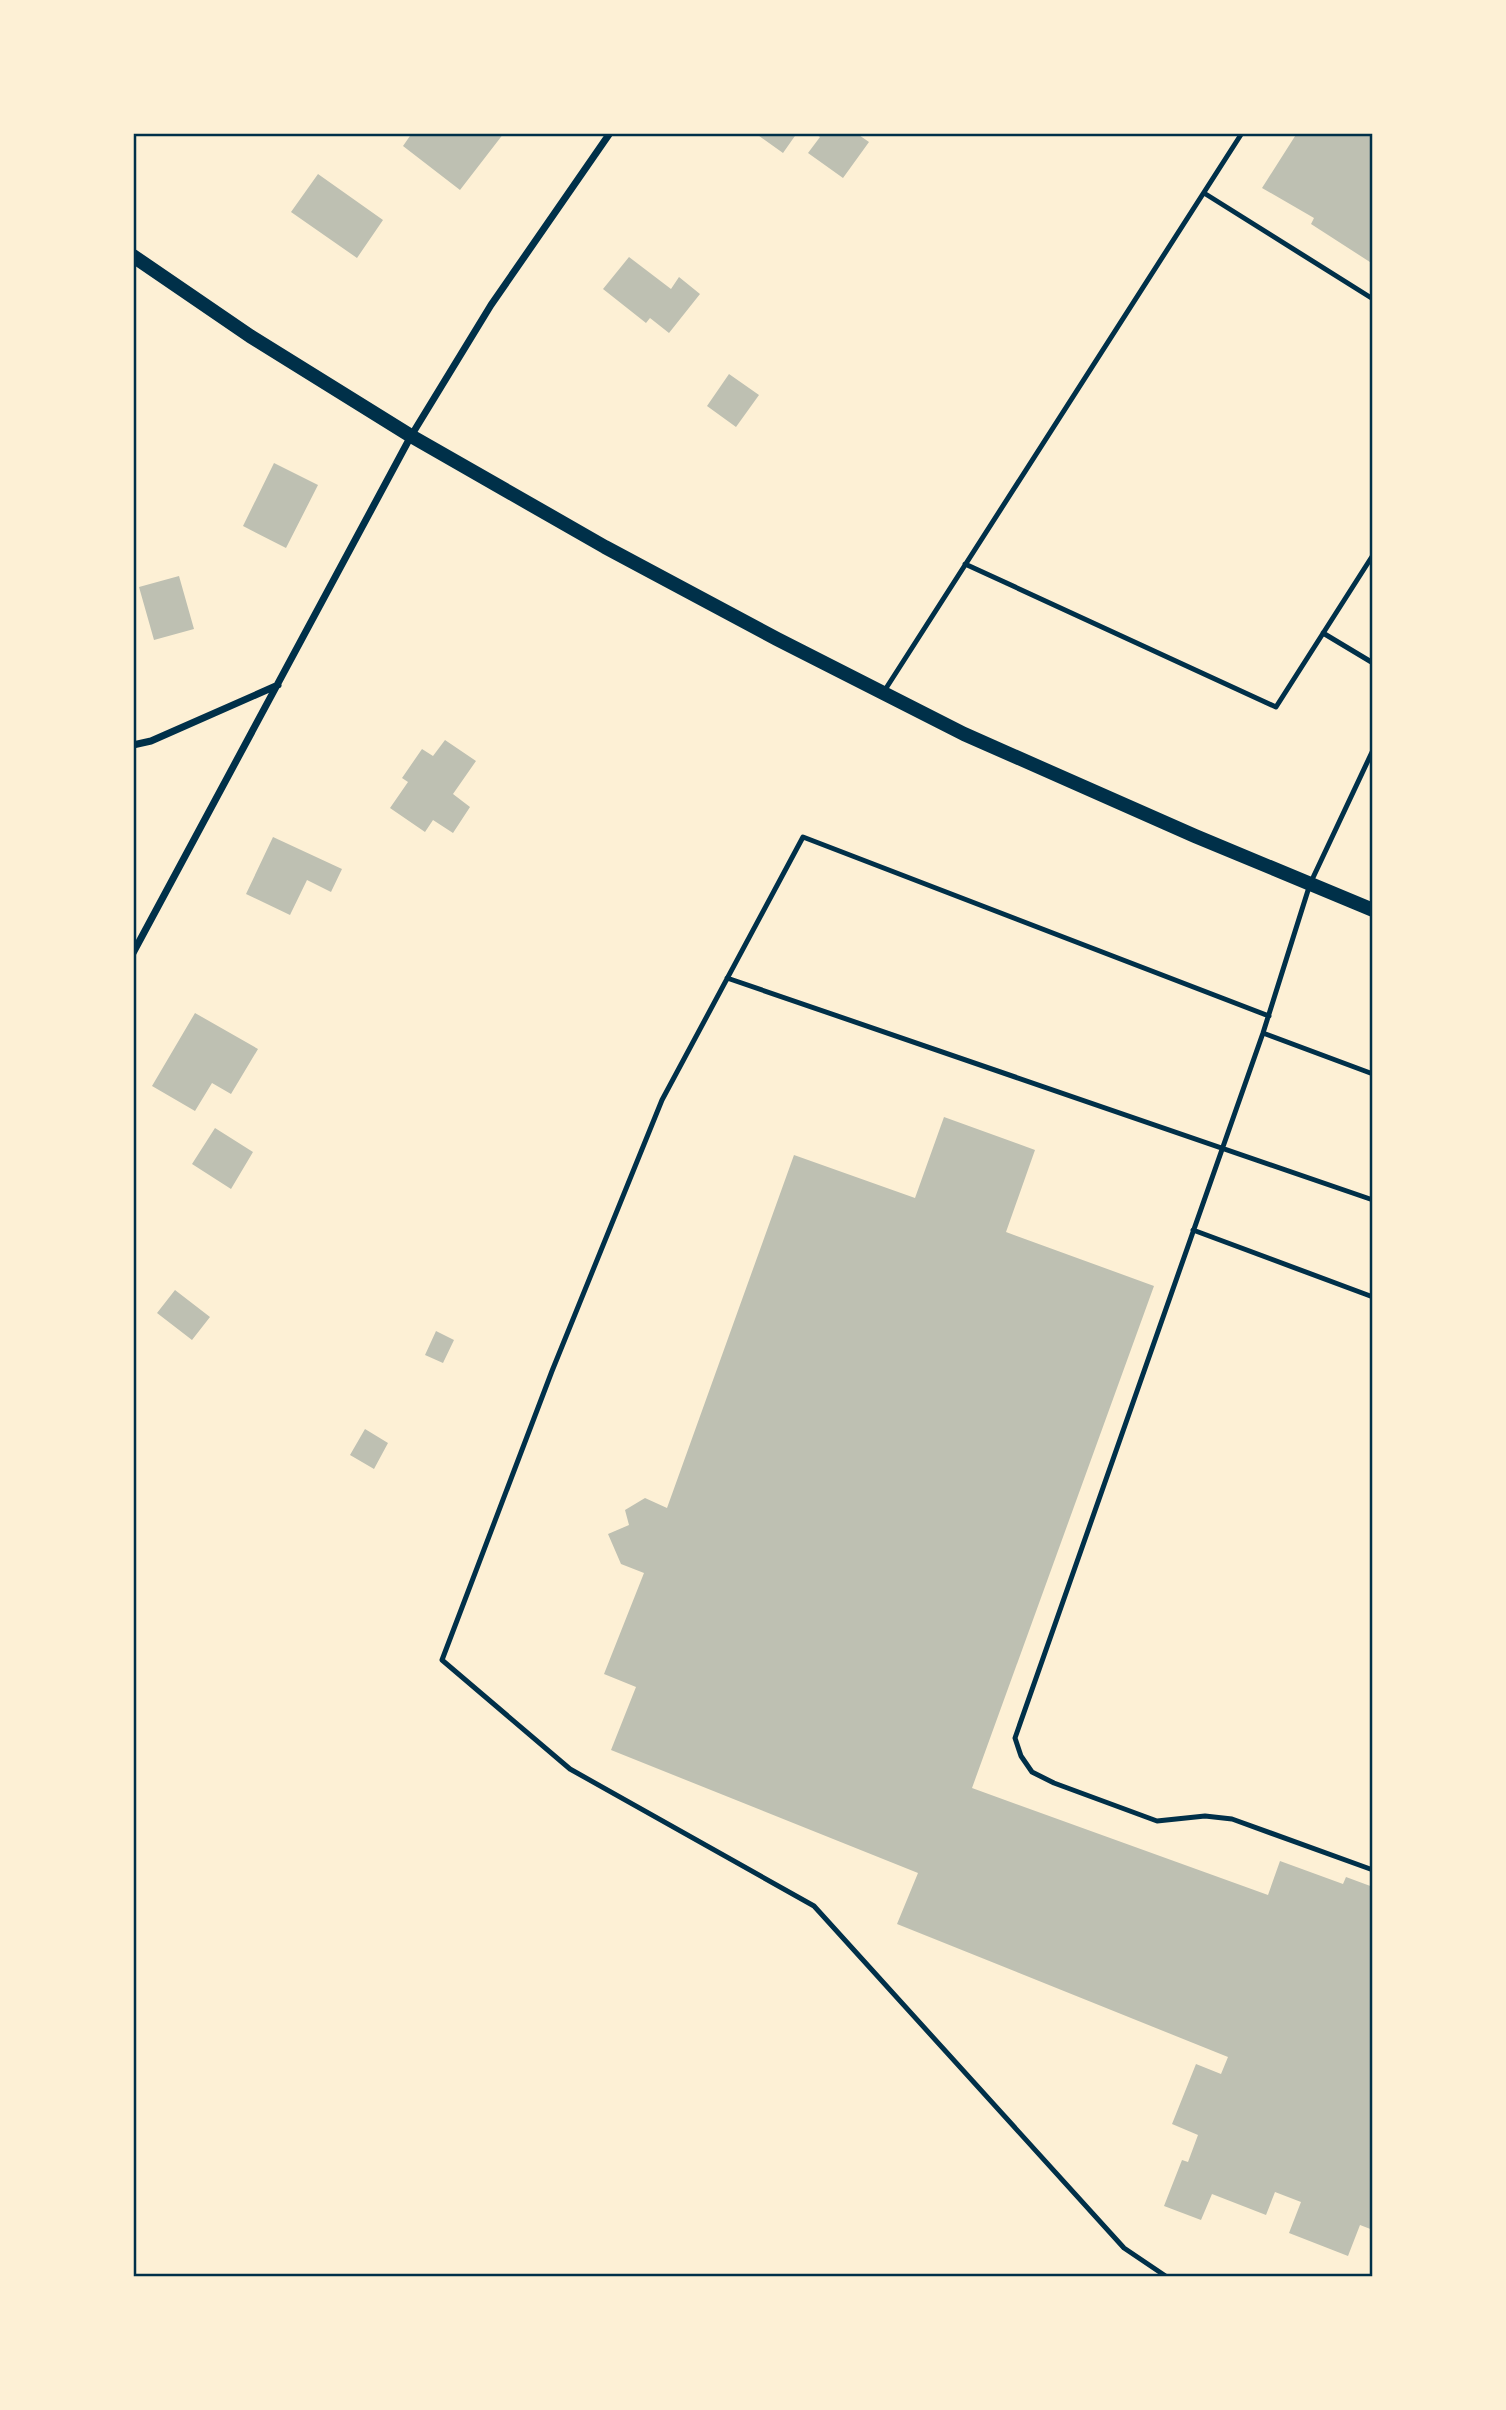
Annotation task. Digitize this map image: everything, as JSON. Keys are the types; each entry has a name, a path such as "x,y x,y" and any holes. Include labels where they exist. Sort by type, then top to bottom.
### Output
{"main road":[{"path":"133,256 250,336 411,436 605,547 964,734 1195,836 1373,910"}],"street":[{"path":"133,953 411,436 491,305 610,133"},
{"path":"133,745 150,741 279,684"}],"lane":[{"path":"883,693 1242,133"},
{"path":"1204,193 1373,299"},
{"path":"965,564 1276,707 1373,555"},
{"path":"1323,633 1373,663"},
{"path":"1373,750 1310,884 1269,1016 1015,1738 1021,1756 1032,1772 1054,1783 1157,1821 1205,1816 1232,1819 1373,1870"},
{"path":"1167,2277 1124,2248 814,1906 570,1769 442,1660 552,1371 662,1100 803,837 1269,1016"},
{"path":"727,978 1373,1200"},
{"path":"1263,1033 1373,1074"},
{"path":"1193,1230 1373,1297"}],"building":[{"path":"412,133 504,133 460,190 403,146"},
{"path":"755,133 797,133 783,153"},
{"path":"814,133 856,133 869,142 843,178 808,153 820,137"},
{"path":"1297,133 1373,133 1373,264 1311,224 1314,218 1262,188"},
{"path":"318,174 383,220 357,258 291,212"},
{"path":"629,257 671,289 679,277 700,294 669,333 650,318 646,323 603,289"},
{"path":"729,374 759,395 736,427 707,406"},
{"path":"274,463 318,485 286,548 243,526"},
{"path":"179,576 194,629 154,640 139,587"},
{"path":"445,740 476,761 453,794 470,807 453,833 433,820 425,832 390,808 408,782 402,778 422,749 433,756"},
{"path":"273,837 342,869 331,892 307,880 290,915 246,894"},
{"path":"195,1013 258,1049 231,1094 212,1083 195,1111 152,1086"},
{"path":"944,1117 1035,1150 1006,1232 1154,1286 972,1788 1268,1895 1280,1861 1343,1884 1346,1877 1373,1887 1373,2230 1360,2225 1348,2256 1289,2233 1301,2202 1275,2192 1266,2215 1212,2194 1201,2220 1164,2206 1182,2160 1188,2162 1198,2135 1172,2124 1196,2064 1221,2074 1228,2057 897,1924 918,1873 611,1750 636,1687 604,1674 644,1573 621,1564 608,1534 629,1525 625,1510 645,1498 667,1508 794,1155 915,1198"},
{"path":"215,1128 253,1152 231,1189 192,1164"},
{"path":"175,1290 210,1317 192,1340 157,1313"},
{"path":"436,1331 454,1340 443,1363 425,1355"},
{"path":"365,1429 388,1443 374,1469 350,1455"}]}
